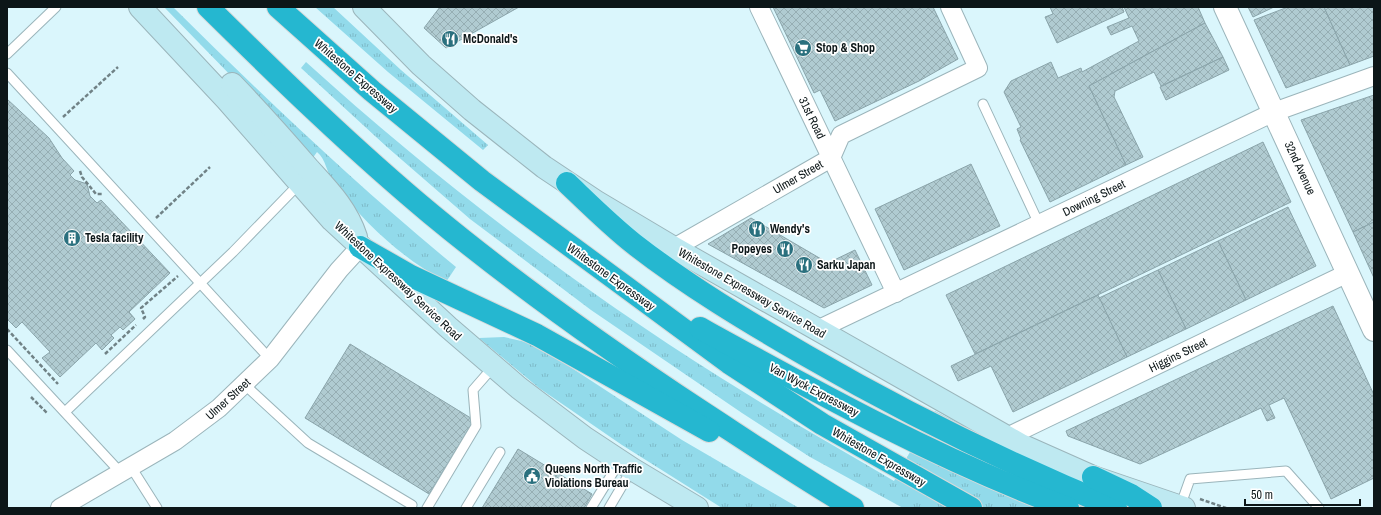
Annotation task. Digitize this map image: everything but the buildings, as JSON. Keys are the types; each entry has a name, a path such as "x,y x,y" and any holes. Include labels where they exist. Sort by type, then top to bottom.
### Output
{"highway":[{"path":"208,7 330,125 432,215 516,281 612,351 769,456 852,508"},
{"name":"Whitestone Expressway","path":"278,7 416,128 493,189 751,378 822,424 900,470 971,508"},
{"path":"567,183 635,245 708,295 832,370 927,422 1044,478 1116,508"},
{"path":"360,247 411,276 537,335 646,398 852,508"},
{"name":"Van Wyck Expressway","path":"572,248 689,321 811,390 915,443 989,476 1068,508"},
{"path":"1093,477 1131,495 1151,508"}],"main road":[{"name":"Whitestone Expressway Service Road","path":"140,7 227,100 299,184 360,247 494,366 555,415 626,465 697,508"},
{"path":"158,7 284,139 338,202 349,218 360,247"},
{"name":"Whitestone Expressway Service Road","path":"364,7 407,51 455,96 518,147 567,183 674,248 1007,438 1051,460 1093,477 1187,504"}],"street":[{"name":"31st Road","path":"759,7 896,293"},
{"name":"Ulmer Street","path":"674,248 832,158 841,135 978,68 950,7"},
{"name":"32nd Avenue","path":"1225,7 1374,330"},
{"name":"Downing Street","path":"817,330 1274,112 1374,76"},
{"name":"Ulmer Street","path":"60,508 190,431 245,385 270,359 339,270 360,247"},
{"name":"Higgins Street","path":"1007,438 1348,273"}],"lane":[{"path":"7,54 56,7"},
{"path":"7,73 270,359"},
{"path":"983,104 1039,224"},
{"path":"65,412 200,283 299,184"},
{"path":"7,350 65,412 126,470 157,508"},
{"path":"427,508 476,426 474,390 494,366"},
{"path":"245,385 308,444 411,506 422,508"},
{"path":"466,508 500,452"},
{"path":"591,508 626,465"},
{"path":"608,508 626,465"},
{"path":"1187,504 1190,479 1286,471 1319,508"}],"path":[{"path":"55,125 118,67"},
{"path":"147,226 210,167"},
{"path":"105,354 145,317 142,308 178,275"},
{"path":"7,329 58,384"},
{"path":"32,397 47,413"},
{"path":"1187,504 1226,508"}],"green space":[{"path":"164,7 173,7 347,173 456,267 446,282 413,261 385,239 346,199 334,184 320,155 317,152 312,159"},
{"path":"315,7 333,7 401,70 488,145 483,150 388,72"},
{"path":"306,62 358,108 464,196 574,279 631,319 747,394 894,481 931,414 935,411 1024,457 1110,495 1132,508 903,508 810,457 742,413 591,310 470,219 387,147 301,68"},
{"path":"504,337 535,344 682,440 799,508 722,508 622,445 539,388 479,338"}],"place":[{"name":"McDonald's","path":"450,39"},
{"name":"Stop & Shop","path":"803,48"},
{"name":"Wendy's","path":"757,229"},
{"name":"Tesla facility","path":"72,238"},
{"name":"Popeyes","path":"785,249"},
{"name":"Sarku Japan","path":"804,265"},
{"name":"Queens North Traffic Violations Bureau","path":"532,476"}]}
